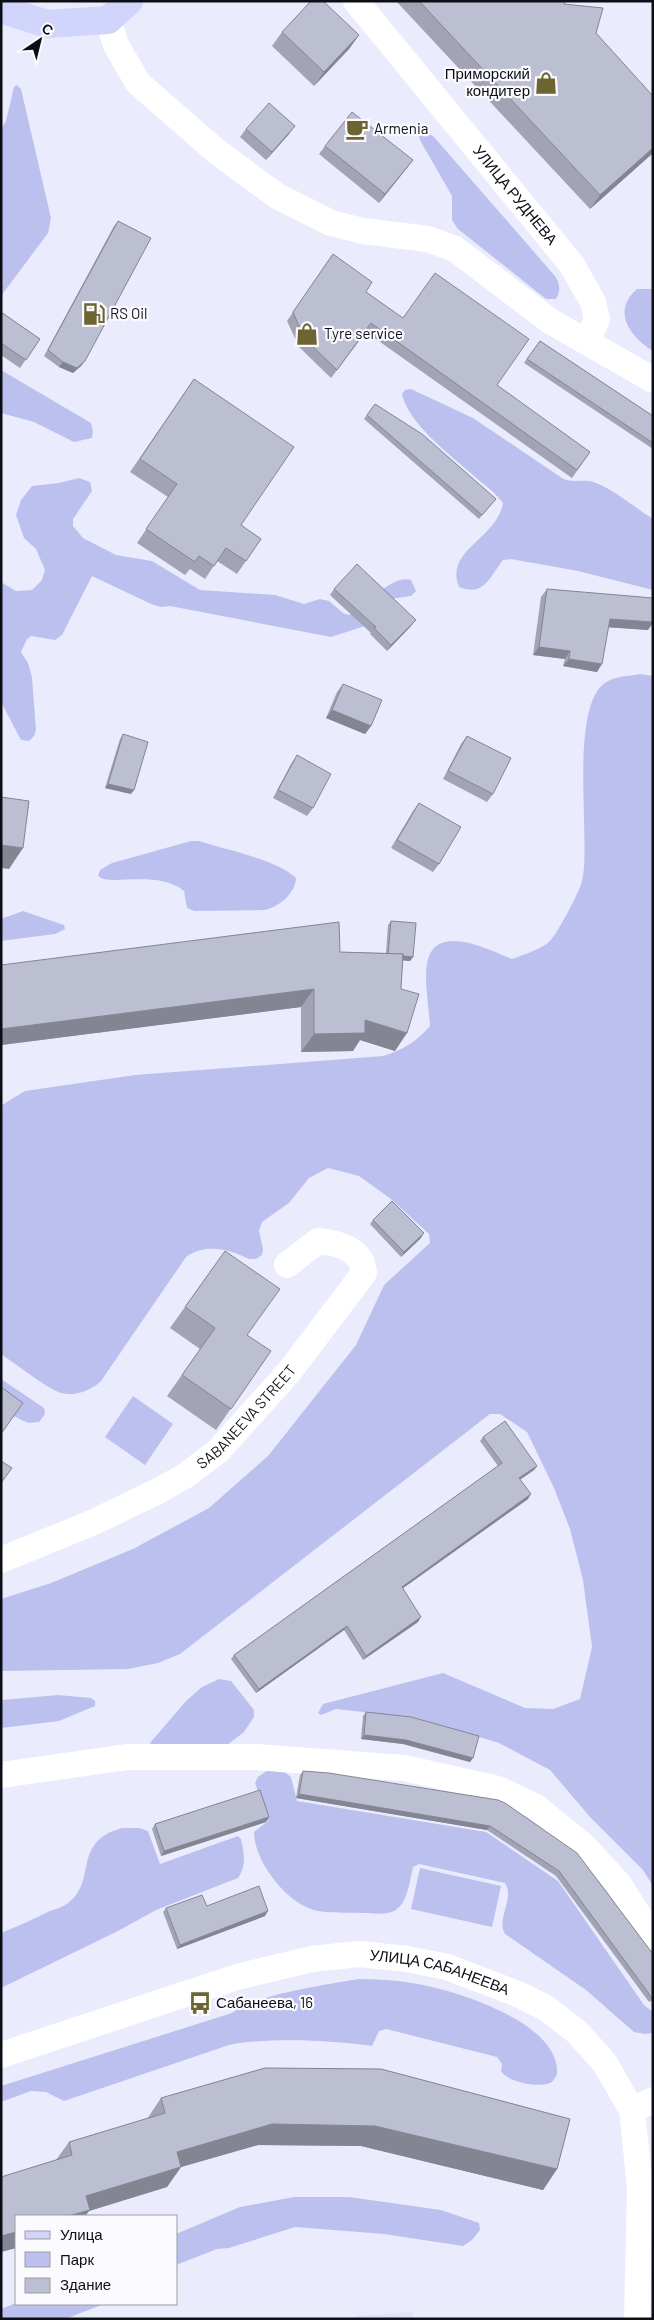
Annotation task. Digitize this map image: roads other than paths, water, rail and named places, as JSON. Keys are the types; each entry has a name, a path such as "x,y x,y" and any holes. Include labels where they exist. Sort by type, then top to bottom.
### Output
{"main road":[{"path":"1,9 47,24 108,20 129,1"}],"street":[{"name":"УЛИЦА РУДНЕВА","path":"356,1 572,265 593,302 597,319 587,342"},
{"path":"108,20 116,45 138,83 216,151 262,186 313,216 331,223 363,231 428,239 455,249 550,321 653,380"},
{"name":"SABANEEVA STREET","path":"1,1560 94,1522 158,1491 185,1476 218,1451 289,1372 364,1273 363,1263 359,1258 336,1242 318,1241 287,1264"},
{"path":"1,1775 128,1757 256,1757 404,1768 490,1787 536,1807 584,1846 618,1883 653,1938"},
{"name":"УЛИЦА САБАНЕЕВА","path":"1,2055 237,1977 312,1959 359,1954 407,1959 447,1967 520,1994 546,2008 576,2032 642,2105 637,2319"}],"place":[{"name":"Приморский кондитер","path":"546,83"},
{"name":"Armenia","path":"357,129"},
{"name":"RS Oil","path":"94,314"},
{"name":"Tyre service","path":"307,334"},
{"name":"Сабанеева, 16","path":"200,2003"}]}
